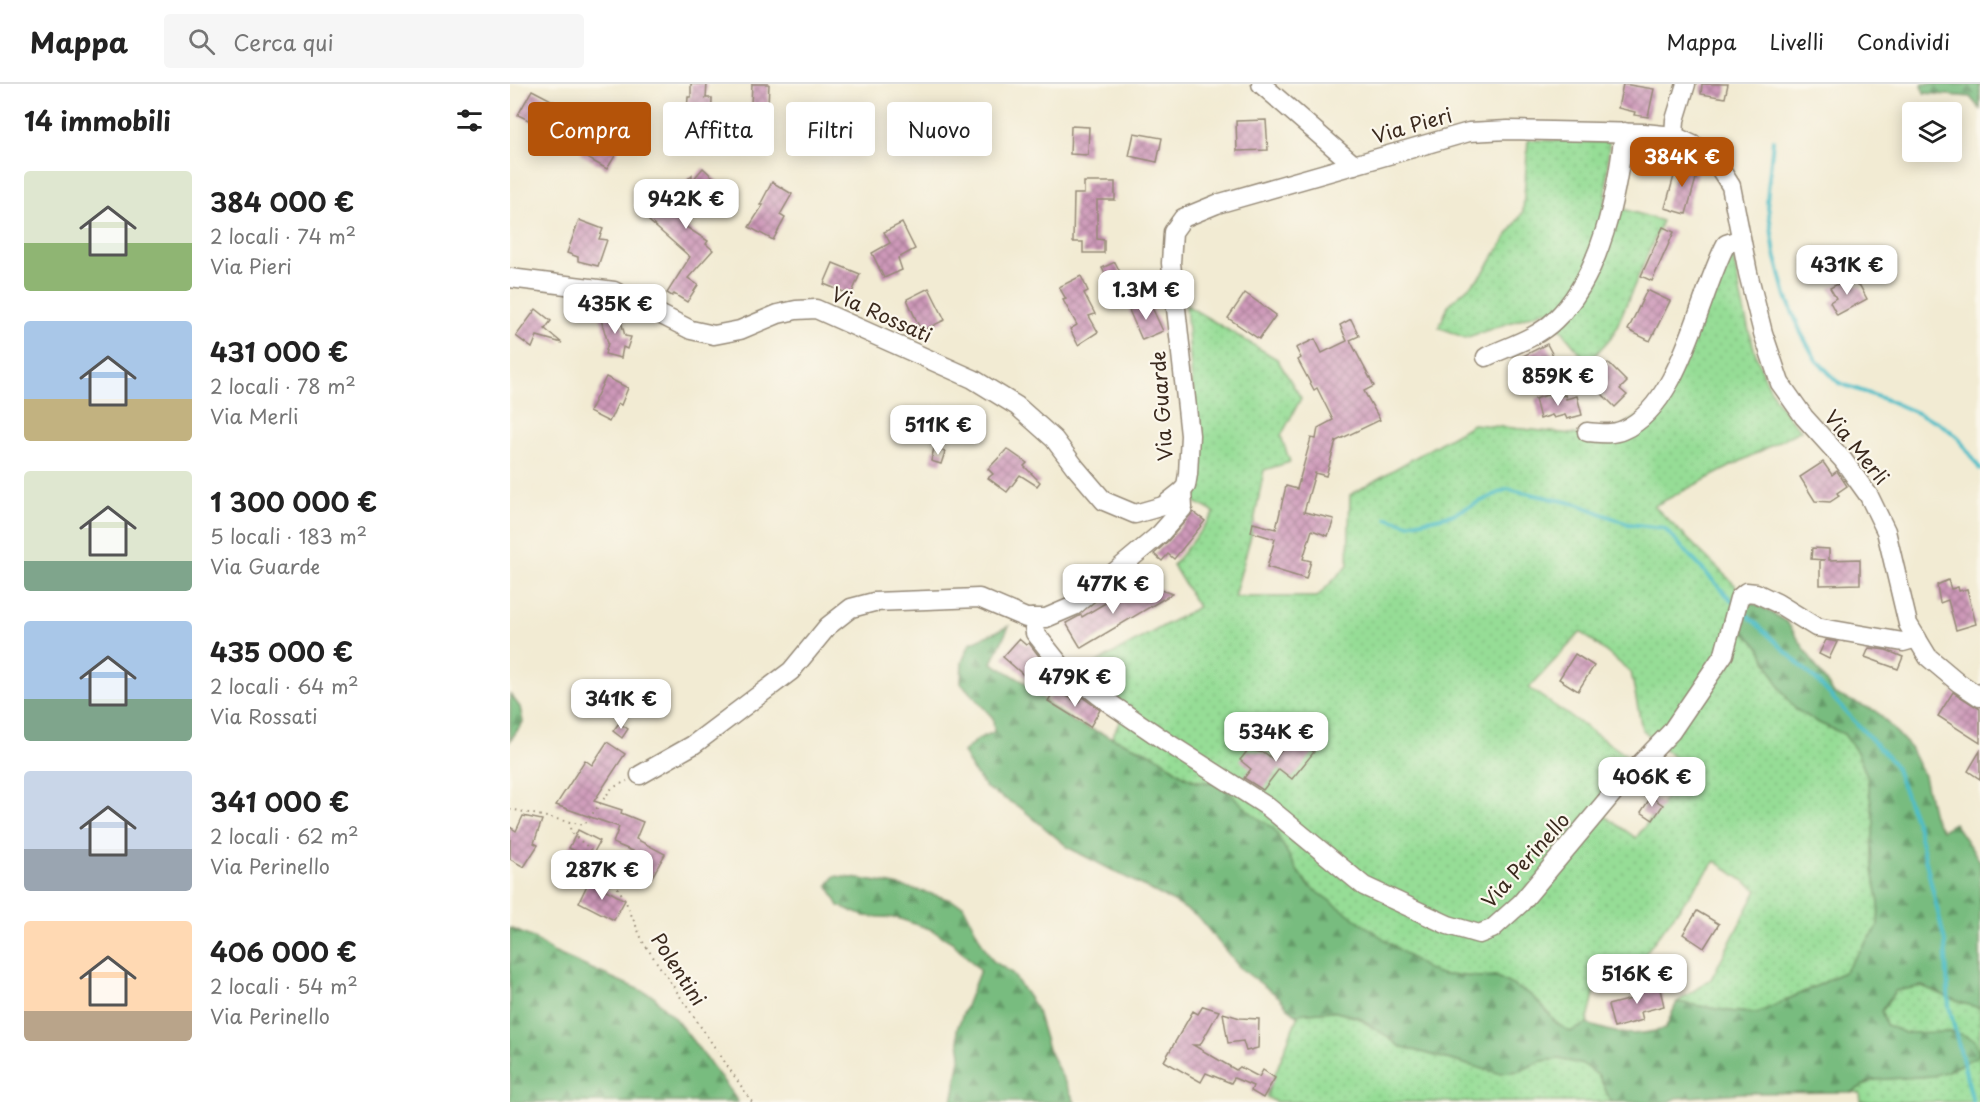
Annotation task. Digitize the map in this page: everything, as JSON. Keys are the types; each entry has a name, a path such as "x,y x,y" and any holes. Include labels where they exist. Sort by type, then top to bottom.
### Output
{"street":[{"path":"1261,84 1354,165"},
{"path":"1674,136 1675,120 1686,84"},
{"name":"Via Pieri","path":"1217,204 1469,132 1508,130 1624,132 1674,136 1710,153 1731,186 1748,273"},
{"path":"1486,357 1536,334 1555,321 1572,300 1599,246 1610,213 1618,179 1624,132"},
{"name":"Via Guarde","path":"1184,489 1188,474 1190,435 1171,263 1173,232 1184,218 1217,204"},
{"path":"1587,432 1609,433 1623,430 1640,420 1652,409 1666,389 1682,355 1726,244 1742,239"},
{"name":"Via Merli","path":"1748,273 1763,333 1780,383 1804,417 1843,460 1869,496 1886,531 1908,624 1928,657 1980,697"},
{"name":"Via Rossati","path":"510,278 614,291 691,330 714,335 740,330 796,309 816,309 973,380 1017,406 1054,439 1104,501 1135,514 1163,506 1184,489"},
{"path":"640,775 693,746 783,677 828,627 851,608 874,602 979,598 1026,618 1046,618 1074,606 1160,534 1183,508 1184,489"},
{"name":"Via Perinello","path":"1033,618 1035,633 1062,667 1102,698 1168,743 1268,807 1364,886 1448,925 1479,934 1492,929 1521,903 1618,787 1671,732 1724,654 1737,605 1746,592 1756,593 1816,627 1903,642 1917,638"}],"path":[{"path":"510,809 584,825 612,788 640,775"},
{"name":"Polentini","path":"569,822 571,833 600,856 625,900 643,942 752,1102"}],"green space":[{"path":"1922,84 1980,84 1980,109 1970,97 1924,93"},
{"path":"1528,140 1609,142 1604,203 1662,221 1613,335 1588,363 1545,309 1465,338 1439,327 1449,304 1481,276 1523,212"},
{"path":"1731,247 1746,320 1761,369 1785,412 1801,430 1654,506 1735,585 1742,629 1760,648 1780,688 1795,709 1844,734 1857,752 1867,776 1874,822 1872,846 1873,870 1879,903 1878,927 1845,971 1758,1013 1735,1012 1677,1002 1711,979 1757,890 1715,861 1632,971 1595,990 1587,1024 1570,1032 1555,1022 1531,995 1495,976 1443,975 1427,970 1309,886 1298,872 1274,829 1252,814 1218,782 1189,778 1150,753 1112,737 1122,717 1083,670 1198,607 1173,565 1215,513 1188,498 1196,478 1198,458 1186,305 1277,359 1301,398 1281,436 1290,462 1264,470 1252,532 1234,597 1317,597 1348,565 1350,495 1473,424 1602,437 1656,407","holes":["1581,632 1631,672 1642,729 1687,769 1636,838 1601,813 1630,758 1529,688"]},
{"path":"1739,599 1760,606 1787,622 1834,694 1876,711 1909,746 1924,776 1933,816 1942,830 1954,823 1980,861 1980,1008 1922,986 1895,991 1881,1011 1886,1025 1905,1033 1956,1032 1975,1040 1979,1055 1948,1071 1932,1076 1873,1080 1852,1092 1741,1093 1677,1098 1669,1102 1611,1102 1599,1076 1584,1065 1559,1059 1541,1061 1520,1071 1498,1073 1399,1046 1358,1017 1332,1011 1296,1014 1279,997 1240,968 1198,917 1176,903 1069,848 1021,808 986,788 963,752 978,739 994,732 993,718 961,683 962,662 970,643 1009,626 992,663 1024,682 1050,705 1076,723 1155,755 1185,777 1197,782 1218,782 1252,814 1274,829 1298,872 1309,886 1427,969 1443,975 1495,976 1531,995 1555,1022 1570,1032 1587,1024 1626,1034 1665,1029 1677,1002 1735,1012 1758,1013 1845,971 1878,927 1879,903 1873,870 1874,822 1867,776 1857,752 1844,734 1795,709 1780,688 1760,648 1742,629 1734,614"},
{"path":"510,694 520,707 523,722 510,741"},
{"path":"835,876 900,886 963,905 993,961 1012,973 1036,1008 1048,1049 1075,1102 952,1102 961,1054 957,1029 980,970 952,942 930,929 897,918 864,916 839,906 828,885"},
{"path":"510,928 533,938 553,952 654,996 692,1040 738,1102 510,1102"},
{"path":"1922,986 1980,1008 1980,1102 1861,1102 1860,1093 1852,1092 1873,1080 1932,1076 1956,1032 1905,1033 1886,1025 1881,1011 1895,991"},
{"path":"1332,1011 1358,1018 1399,1046 1498,1073 1520,1071 1541,1061 1559,1059 1585,1065 1599,1076 1611,1102 1276,1102 1266,1097 1298,1015 1296,1014"}],"building":[{"path":"691,84 707,84 706,98 712,98 712,102 688,102 688,97 691,97"},
{"path":"752,84 769,84 768,102 751,102"},
{"path":"1623,84 1654,89 1648,117 1634,115 1635,112 1618,108"},
{"path":"1702,84 1728,84 1725,98 1701,94"},
{"path":"532,90 555,102 528,102 528,120 518,115"},
{"path":"1266,120 1268,150 1237,151 1236,121"},
{"path":"1071,126 1089,127 1088,155 1070,154"},
{"path":"1134,133 1162,138 1157,162 1129,156"},
{"path":"584,156 615,156 607,169"},
{"path":"1678,162 1699,168 1686,214 1665,208"},
{"path":"703,168 718,182 680,223 708,241 706,244 713,250 688,278 698,285 687,302 674,294 672,296 667,293 690,257 649,221 692,175 692,181"},
{"path":"772,182 792,194 780,215 785,218 773,240 749,227 763,205 760,205"},
{"path":"1084,182 1115,182 1115,200 1097,200 1097,239 1104,240 1104,253 1083,253 1083,242 1073,242 1074,194 1084,194"},
{"path":"579,220 603,229 599,239 607,240 598,266 578,261 578,257 567,253"},
{"path":"902,223 915,249 898,258 902,270 884,278 872,253 890,243 884,232"},
{"path":"1663,227 1674,232 1652,281 1641,276"},
{"path":"1115,262 1121,274 1108,279 1102,268"},
{"path":"833,263 860,274 851,295 824,284"},
{"path":"1081,276 1088,291 1084,293 1095,314 1089,316 1098,332 1078,345 1070,329 1077,325 1063,300 1066,299 1059,287"},
{"path":"1851,277 1857,286 1860,286 1867,299 1837,315 1830,302 1836,298 1830,288"},
{"path":"929,288 945,320 921,331 907,299"},
{"path":"1647,290 1670,301 1650,341 1628,330"},
{"path":"1245,293 1276,315 1259,339 1228,318"},
{"path":"1149,301 1163,331 1142,340 1129,310"},
{"path":"536,309 551,321 545,329 562,343 537,336 532,348 516,336"},
{"path":"619,313 625,336 631,337 627,349 623,347 621,358 605,354 608,343 600,316"},
{"path":"1351,319 1359,336 1350,340 1374,386 1364,391 1380,420 1336,441 1326,476 1315,473 1304,512 1334,519 1328,536 1312,530 1303,559 1311,561 1306,579 1267,567 1275,539 1251,532 1253,523 1276,529 1286,486 1297,489 1311,438 1316,439 1318,428 1333,420 1317,388 1314,390 1298,360 1301,358 1296,348 1315,339 1322,353 1347,341 1340,325"},
{"path":"1547,344 1557,363 1533,376 1523,356"},
{"path":"1608,363 1627,382 1620,389 1627,395 1615,407 1590,382"},
{"path":"606,377 628,388 621,405 618,403 609,422 589,412"},
{"path":"1550,394 1551,398 1565,395 1566,399 1577,396 1582,415 1567,419 1565,415 1554,418 1552,415 1540,419 1535,399"},
{"path":"934,448 945,452 941,464 931,461"},
{"path":"1007,449 1027,463 1024,466 1040,482 1037,486 1020,475 1007,492 988,478 993,474 988,469"},
{"path":"1823,462 1832,475 1837,471 1847,486 1830,502 1815,501 1800,477"},
{"path":"1193,512 1205,521 1174,559 1168,554 1162,561 1154,554"},
{"path":"1812,548 1829,549 1829,560 1860,559 1860,584 1820,585 1820,560 1825,560 1811,559"},
{"path":"1948,580 1951,589 1958,587 1959,591 1967,589 1976,624 1956,630 1948,600 1940,603 1937,585"},
{"path":"1153,587 1172,594 1081,648 1066,623 1081,615 1082,617 1107,602"},
{"path":"1019,639 1026,645 1029,643 1042,660 1027,678 1003,657"},
{"path":"1826,640 1837,642 1829,659 1819,654"},
{"path":"1869,648 1886,650 1903,657 1898,669 1865,657"},
{"path":"1575,654 1594,666 1578,691 1559,679"},
{"path":"1055,689 1078,703 1082,697 1100,710 1090,727 1048,701"},
{"path":"1953,692 1980,709 1980,743 1938,716"},
{"path":"619,723 628,729 622,738 613,731"},
{"path":"1293,736 1314,752 1292,779 1279,769 1263,790 1244,778 1251,769 1240,760 1248,750 1265,753 1274,760"},
{"path":"607,742 625,754 594,801 622,810 621,813 643,822 636,839 665,854 652,877 633,867 640,854 613,843 619,827 556,805 585,760 592,765"},
{"path":"1980,751 1980,779 1968,771"},
{"path":"1651,797 1663,805 1653,820 1641,812"},
{"path":"523,816 542,820 534,843 538,845 524,867 510,859 510,827 516,831"},
{"path":"578,830 600,841 590,859 569,848"},
{"path":"589,881 625,900 614,920 579,902"},
{"path":"1697,911 1719,924 1704,948 1683,934"},
{"path":"1658,981 1664,1006 1641,1012 1643,1020 1614,1028 1608,1005 1639,997 1637,986"},
{"path":"1203,1006 1219,1011 1200,1045 1193,1045 1236,1070 1240,1067 1259,1077 1263,1070 1275,1078 1263,1098 1251,1091 1253,1086 1234,1078 1231,1083 1206,1073 1201,1082 1164,1061 1193,1011 1198,1014"},
{"path":"1223,1013 1240,1018 1259,1019 1258,1048 1246,1051 1243,1041 1228,1043"}],"waterway":[{"path":"1773,140 1767,200 1775,254 1786,296 1801,333 1816,360 1839,383 1938,422 1958,437 1980,469"},
{"path":"1387,518 1408,524 1451,515 1507,489 1577,504 1628,524 1664,528 1733,602"},
{"path":"1741,609 1820,684 1894,764 1918,828 1945,942 1949,1006 1973,1102"}]}
